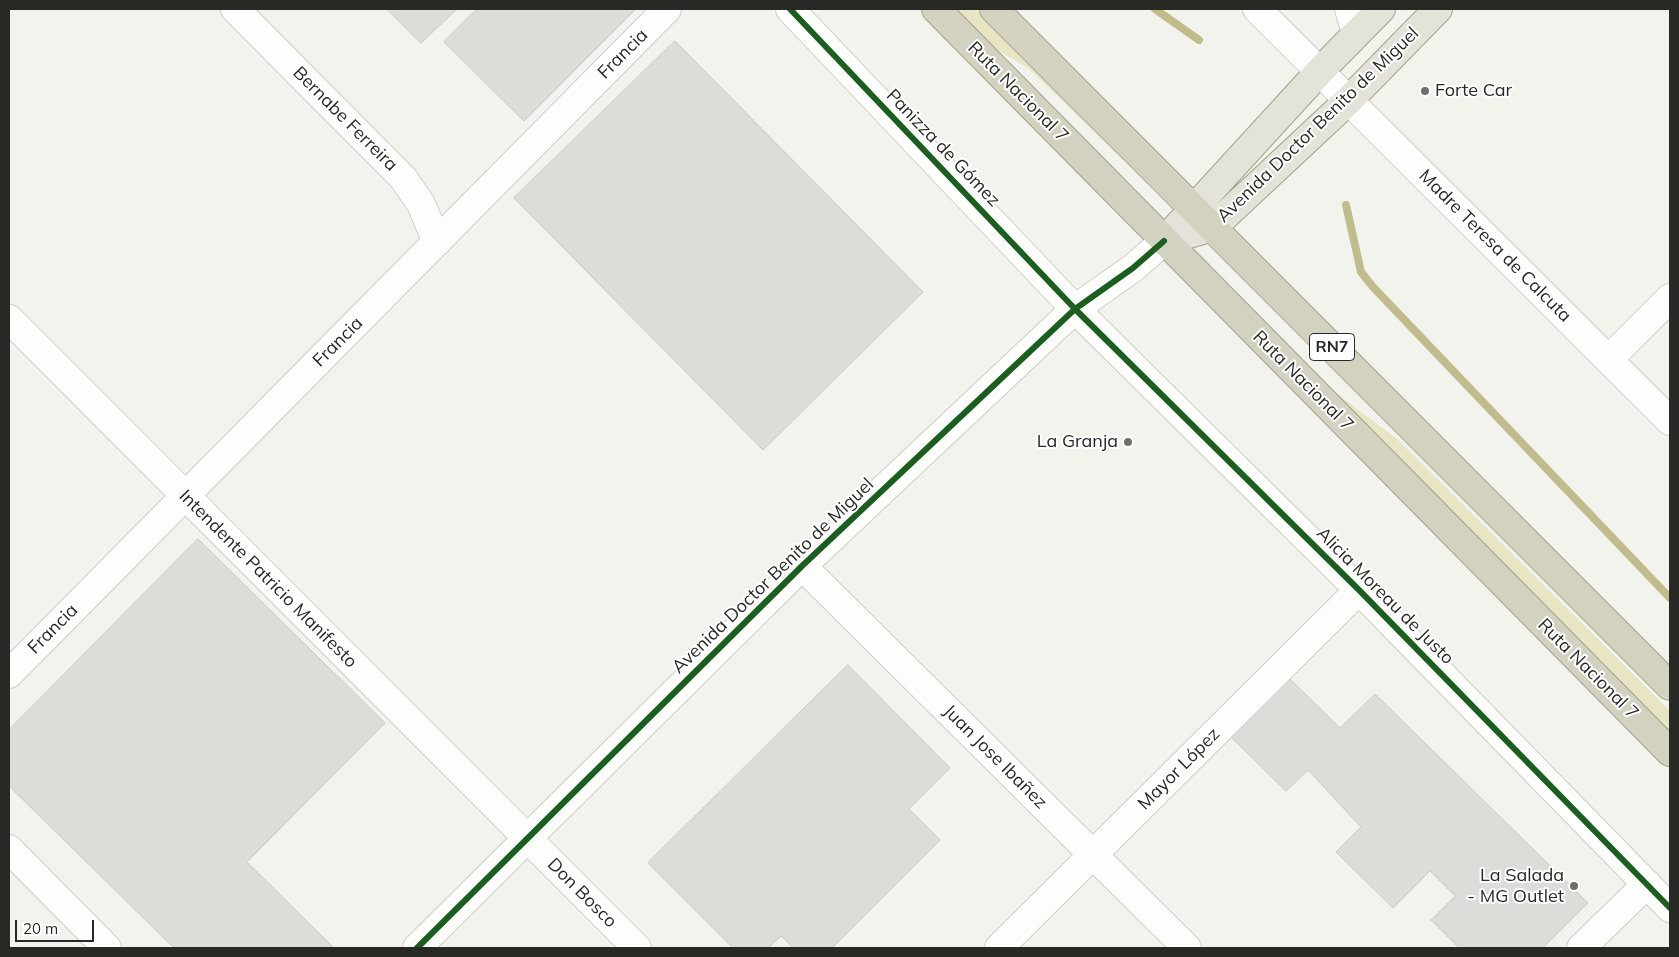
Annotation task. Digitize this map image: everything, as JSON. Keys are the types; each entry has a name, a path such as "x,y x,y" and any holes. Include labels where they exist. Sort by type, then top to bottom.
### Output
{"highway":[{"name":"Ruta Nacional 7","path":"936,9 1670,752"},
{"name":"RN7","path":"994,9 1670,686"}],"main road":[{"name":"Avenida Doctor Benito de Miguel","path":"1164,241 1320,71 1352,21 1381,9"},
{"name":"Avenida Doctor Benito de Miguel","path":"1164,241 1213,227 1349,100 1438,9"}],"street":[{"name":"Bernabe Ferreira","path":"235,9 403,178 421,204 437,242"},
{"name":"Francia","path":"9,674 667,9"},
{"name":"Panizza de Gómez","path":"790,9 1075,309"},
{"name":"Madre Teresa de Calcuta","path":"1257,9 1670,421"},
{"name":"Avenida Doctor Benito de Miguel","path":"417,948 802,566 1075,309 1133,268 1164,241"},
{"path":"1609,359 1670,298"},
{"name":"Alicia Moreau de Justo","path":"1075,309 1359,590 1670,908"},
{"name":"Intendente Patricio Manifesto","path":"9,318 528,838"},
{"name":"Juan Jose Ibañez","path":"802,566 1187,948"},
{"name":"Mayor López","path":"999,948 1359,590"},
{"name":"Don Bosco","path":"528,838 637,948"},
{"path":"9,849 108,948"},
{"path":"1581,948 1647,884"}],"shaded area":[{"path":"949,9 976,9 1140,172 1138,174 1028,68 980,40"},
{"path":"1228,285 1332,390 1397,439 1670,711 1670,733 1225,287"}],"building":[{"path":"387,9 457,9 421,43"},
{"path":"477,9 636,9 524,121 444,42"},
{"path":"675,41 923,292 763,450 514,198"},
{"path":"198,539 385,723 247,862 334,948 174,948 9,786 9,730"},
{"path":"848,665 950,768 909,809 940,840 832,948 793,948 781,936 768,948 733,948 648,863"},
{"path":"1290,679 1340,728 1375,694 1588,903 1543,948 1459,948 1431,920 1455,896 1430,871 1393,908 1336,852 1361,827 1308,770 1286,791 1232,738"}],"waterway":[{"path":"1155,9 1199,40"},
{"path":"1346,205 1361,272 1373,287 1670,598"}],"cycle path":[{"path":"790,9 1075,309 1359,590 1670,908"},
{"path":"417,948 802,566 1075,309 1133,268 1164,241"}],"place":[{"name":"Forte Car","path":"1425,91"},
{"name":"La Granja","path":"1128,442"},
{"name":"La Salada - MG Outlet","path":"1574,886"}]}
